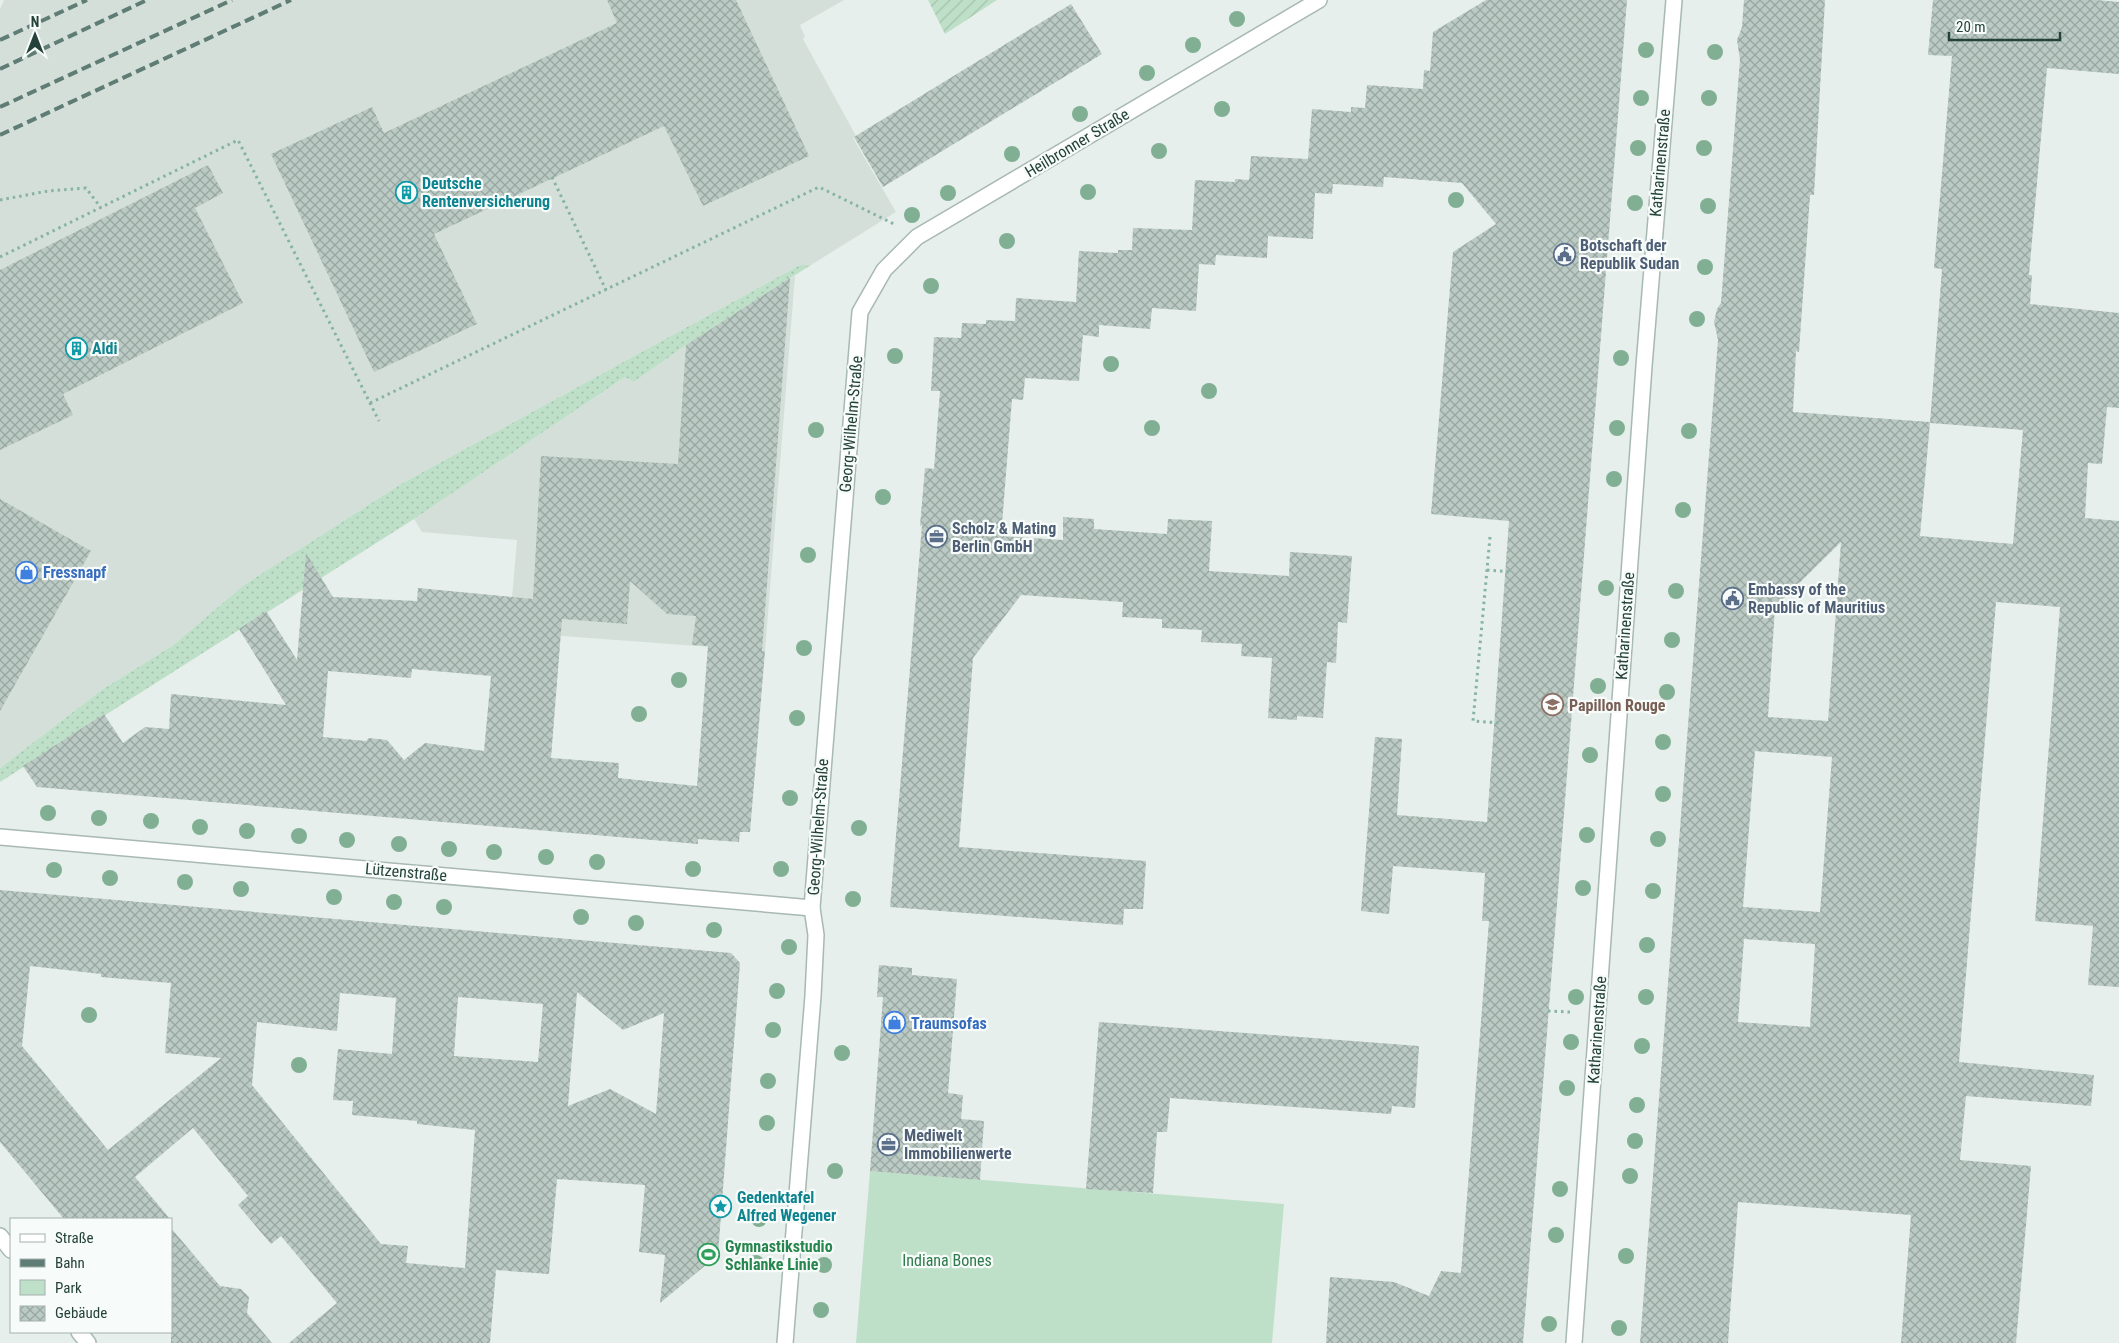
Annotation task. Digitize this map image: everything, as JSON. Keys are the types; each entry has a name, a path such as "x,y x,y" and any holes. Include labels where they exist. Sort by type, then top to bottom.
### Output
{"street":[{"name":"Heilbronner Straße","path":"860,312 884,270 917,237 1319,0"},
{"name":"Katharinenstraße","path":"1574,1343 1644,366 1674,0"},
{"name":"Georg-Wilhelm-Straße","path":"785,1343 813,996 816,935 812,908 860,312"},
{"name":"Lützenstraße","path":"0,837 812,908"},
{"path":"0,1236 10,1249"},
{"path":"80,1333 88,1343"}],"path":[{"path":"0,258 238,140 379,421"},
{"path":"552,177 606,290"},
{"path":"370,403 819,187 896,224"},
{"path":"0,200 48,191 86,188 101,208"},
{"path":"1490,537 1473,721 1501,723"},
{"path":"1487,570 1513,572"}],"shaded area":[{"path":"4,0 844,0 800,25 805,37 803,39 856,136 853,138 896,212 811,265 800,265 401,484 244,585 172,646 103,689 0,768 0,9"},
{"path":"795,276 765,651 509,632 517,540 422,532 414,519 625,377 634,382 686,345"}],"green space":[{"path":"928,0 997,0 945,34"},
{"path":"800,265 811,265 686,345 634,382 625,377 414,519 0,782 0,768 103,689 172,646 244,585 401,484"},
{"name":"Indiana Bones","path":"870,1171 1284,1204 1272,1343 856,1343"}],"building":[{"name":"Deutsche Rentenversicherung","path":"607,0 736,0 809,156 703,206 664,126 434,234 477,324 374,372 271,154 372,107 384,133 617,23"},
{"path":"1486,0 1627,0 1523,1343 1326,1343 1330,1277 1394,1282 1429,1296 1441,1271 1461,1273 1489,921 1482,921 1485,873 1393,866 1389,914 1361,911 1375,737 1402,739 1397,815 1487,822 1509,521 1431,514 1453,252 1496,224 1462,183 1384,177 1383,187 1333,184 1332,194 1315,193 1313,239 1268,236 1267,258 1216,255 1215,265 1199,264 1196,311 1152,308 1150,329 1099,325 1099,337 1083,335 1079,381 1025,378 1023,400 1012,399 1001,536 1063,540 1063,517 1094,519 1094,529 1167,534 1168,519 1212,521 1209,571 1289,576 1290,552 1352,556 1347,623 1338,622 1336,663 1327,662 1323,718 1297,716 1297,720 1268,718 1272,658 1241,656 1242,644 1201,642 1202,630 1162,628 1162,619 1122,617 1123,602 1021,595 973,658 959,847 1146,861 1143,909 1124,909 1123,925 890,907 922,525 920,526 925,468 934,469 940,391 931,391 934,337 961,338 962,323 986,324 986,320 1015,321 1016,298 1076,302 1079,251 1118,253 1118,250 1132,250 1133,228 1192,230 1195,180 1235,182 1235,179 1249,180 1251,156 1308,159 1312,109 1351,112 1351,107 1365,108 1367,85 1423,89 1424,70 1430,71 1433,32"},
{"path":"1744,0 1825,0 1814,195 1810,195 1799,352 1796,351 1793,412 1930,422 1920,536 2013,544 2023,430 1930,423 1942,269 1934,268 1952,56 1928,55 1933,0 2097,0 2119,2 2119,74 2047,68 2029,275 2032,275 2030,304 2119,313 2119,408 2107,407 2102,464 2088,463 2085,518 2119,521 2119,987 2088,985 2093,926 2035,921 2060,607 1996,602 1959,1062 2094,1075 2091,1106 1966,1096 1960,1160 2031,1166 2016,1343 1901,1343 1911,1215 1738,1202 1728,1343 1640,1343 1718,340 1714,322 1717,309 1721,303 1740,60 1737,40 1742,27","holes":["1841,542 1828,721 1768,717 1775,607","1755,751 1832,757 1820,912 1743,907","1744,939 1815,944 1810,1027 1738,1022"]},
{"path":"1071,4 1102,54 883,187 854,137"},
{"name":"Aldi","path":"208,165 223,193 195,208 243,303 63,394 73,415 0,450 0,270"},
{"path":"790,278 762,651 765,651 750,832 740,832 739,842 698,839 698,844 37,787 23,766 104,714 123,743 145,727 169,729 171,694 286,705 239,629 266,611 297,660 306,553 333,597 417,601 418,588 533,599 541,456 678,464 686,345","holes":["630,581 667,614 696,616 692,645 708,646 697,786 618,778 619,763 551,758 562,619 627,624","412,669 491,676 484,751 425,743 404,760 387,740 369,738 366,741 323,737 328,671 411,678"]},
{"path":"0,499 91,551 0,711"},
{"path":"0,890 731,953 740,963 718,1255 660,1303 665,1255 639,1252 645,1185 557,1179 549,1274 496,1270 490,1343 289,1343 337,1303 281,1236 271,1244 238,1205 248,1196 193,1128 135,1177 169,1218 63,1218 0,1142","holes":["30,966 101,974 101,977 171,983 165,1053 221,1058 108,1150 22,1046","577,992 623,1030 664,1013 656,1114 610,1089 568,1106","340,993 396,998 392,1054 338,1049 333,1100 353,1101 352,1115 417,1121 417,1124 475,1130 465,1268 406,1263 408,1246 381,1244 252,1085 257,1022 337,1031","458,997 543,1004 538,1062 454,1056"]},
{"path":"879,965 912,968 912,975 957,979 948,1093 963,1095 961,1119 984,1121 980,1180 870,1171 883,997 877,997"},
{"path":"1099,1022 1419,1046 1415,1108 1392,1106 1391,1114 1170,1098 1167,1132 1157,1132 1153,1193 1086,1189"},
{"path":"172,1229 220,1286 241,1289 249,1297 247,1313 272,1343 171,1343"}],"railway":[{"path":"0,40 87,0"},
{"path":"0,69 147,0"},
{"path":"0,107 232,0"},
{"path":"0,135 291,0"}],"place":[{"name":"Deutsche Rentenversicherung","path":"406,192"},
{"name":"Botschaft der Republik Sudan","path":"1564,254"},
{"name":"Aldi","path":"76,348"},
{"name":"Scholz & Mating Berlin GmbH","path":"936,537"},
{"name":"Fressnapf","path":"27,572"},
{"name":"Embassy of the Republic of Mauritius","path":"1732,598"},
{"name":"Papillon Rouge","path":"1553,705"},
{"name":"Traumsofas","path":"895,1023"},
{"name":"Mediwelt Immobilienwerte","path":"888,1144"},
{"name":"Gedenktafel Alfred Wegener","path":"721,1206"},
{"name":"Gymnastikstudio Schlanke Linie","path":"709,1255"}]}
